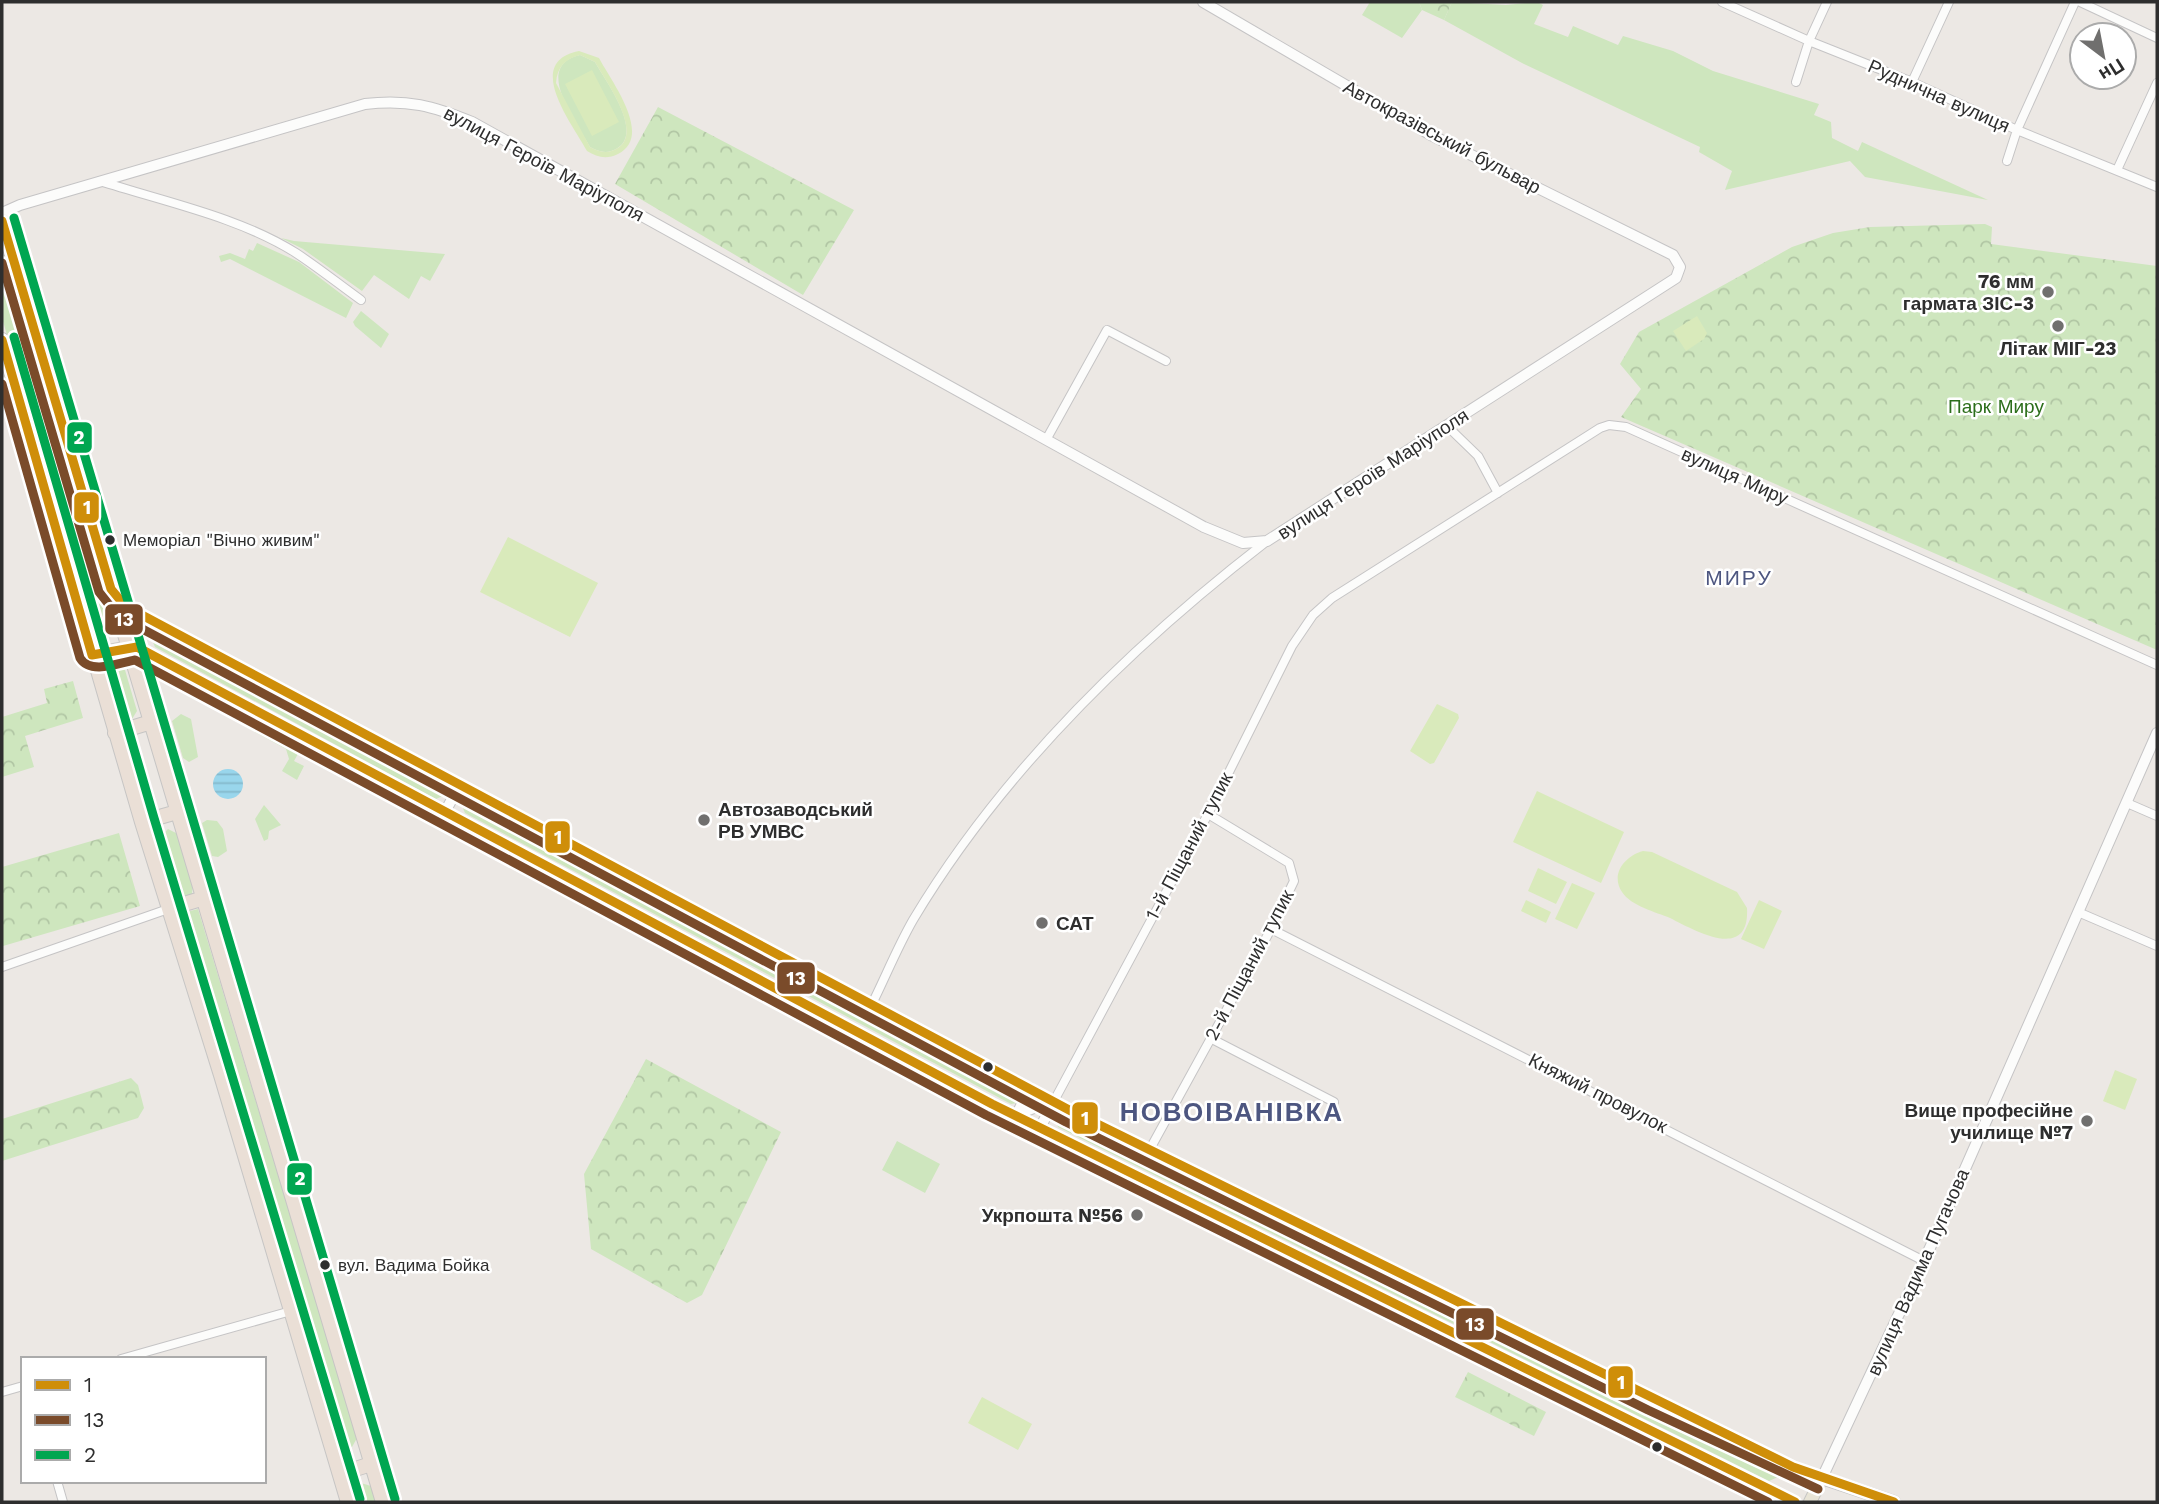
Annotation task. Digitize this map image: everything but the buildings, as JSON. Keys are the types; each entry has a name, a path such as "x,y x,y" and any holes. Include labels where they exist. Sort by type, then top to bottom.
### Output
{"highway":[{"path":"2,221 204,898 270,1131 383,1502"},
{"path":"2,340 115,733 171,908 348,1502"},
{"path":"92,654 129,648"},
{"path":"115,733 151,722"},
{"path":"142,822 177,812"},
{"path":"171,908 204,898"},
{"path":"340,1474 371,1464"}],"main road":[{"name":"Автокразівський бульвар","path":"1203,2 1431,135 1651,243 1672,255 1680,267"},
{"name":"вулиця Героїв Маріуполя","path":"2,214 20,205 365,104 390,101 430,104 472,121 1046,440 1226,538 1243,543 1268,541 1669,285 1680,267"},
{"path":"112,594 137,613 871,1006 1054,1101 1793,1468 1894,1502"},
{"path":"129,648 137,647 1016,1116 1795,1502"},
{"name":"вулиця Вадима Пугачова","path":"1810,1502 1924,1261 2157,733"},
{"path":"445,812 459,786"},
{"path":"1016,1116 1030,1088"},
{"path":"1040,1128 1054,1101"}],"street":[{"name":"Руднична вулиця","path":"1722,2 1809,41 1912,82 2017,130 2157,187"},
{"path":"1796,82 1809,41 1827,2"},
{"path":"1912,82 1949,2"},
{"path":"2007,161 2017,130 2077,2 2157,38"},
{"path":"2117,170 2157,83"},
{"path":"100,181 250,232 295,252 361,300"},
{"path":"1046,440 1107,330 1166,361"},
{"name":"вулиця Миру","path":"1332,598 1600,428 1609,425 1626,427 2157,665"},
{"path":"1447,426 1478,456 1498,492"},
{"path":"871,1006 928,896 1039,748 1197,599 1268,541"},
{"name":"1-й Піщаний тупик","path":"1054,1101 1208,814 1292,646 1313,615 1332,598"},
{"path":"2127,803 2157,816"},
{"name":"2-й Піщаний тупик","path":"1150,1149 1271,929 1294,881 1289,863 1208,814"},
{"path":"2,967 171,908"},
{"path":"2078,912 2157,946"},
{"name":"Княжий провулок","path":"1271,929 1924,1261"},
{"path":"1210,1038 1334,1102"},
{"path":"1016,1116 1054,1101"},
{"path":"128,1357 291,1311"},
{"path":"2,1392 21,1387"},
{"path":"58,1483 63,1502"}],"green space":[{"path":"1370,2 1419,2 1422,10 1402,38 1362,15"},
{"path":"1419,2 1452,2 1444,20 1422,10"},
{"path":"1452,2 1506,5 1537,2 1543,5 1534,24 1568,37 1573,26 1618,45 1623,36 1673,51 1713,71 1819,104 1814,115 1831,122 1832,138 1858,151 1862,142 1988,200 1865,177 1850,161 1725,190 1732,171 1699,152 1700,147 1522,63 1444,20"},
{"path":"579,51 599,58 620,94 627,108 632,135 628,146 618,154 602,157 587,151 563,110 553,80 555,67 563,57","holes":["580,55 595,62 614,94 625,120 624,142 609,152 590,147 556,83 560,68 570,59"]},
{"path":"580,55 595,62 614,94 625,120 624,141 613,151 603,152 590,147 562,96 559,70 566,61"},
{"path":"592,70 619,122 592,136 565,84"},
{"path":"658,107 854,210 803,295 615,184"},
{"name":"Парк Миру","path":"1985,224 1992,227 1991,244 2157,266 2157,650 1621,417 1641,389 1620,364 1639,332 1792,247 1833,233 1870,227"},
{"path":"281,238 445,254 430,281 421,276 409,299 374,275 362,291 303,249"},
{"path":"257,243 299,262 353,303 346,318 230,259 221,262 219,256 230,253 245,259 249,249 253,251"},
{"path":"2,251 108,611 107,619 100,624 90,617 2,318"},
{"path":"361,311 389,334 381,348 355,326 353,322"},
{"path":"1697,316 1707,333 1704,339 1686,351 1673,331"},
{"path":"508,537 598,583 570,637 480,592"},
{"path":"157,634 163,634 444,786 445,795 436,799 155,647 152,640"},
{"path":"115,663 125,670 137,711 132,719 125,720 118,713 107,673"},
{"path":"73,681 83,718 25,736 34,767 2,777 2,717 47,703 44,689"},
{"path":"1437,704 1458,714 1459,718 1434,763 1430,764 1410,751"},
{"path":"181,714 191,719 198,757 189,762 183,758 172,721"},
{"path":"243,721 299,752 294,761 304,766 297,780 282,771 289,759 286,749 246,727"},
{"path":"1537,791 1624,832 1601,883 1513,842"},
{"path":"467,800 473,800 1019,1090 1021,1096 1017,1103 1011,1104 465,813 462,806"},
{"path":"264,805 281,825 269,831 268,839 264,841 255,819"},
{"path":"207,820 217,821 223,829 227,851 218,857 212,856 202,823"},
{"path":"168,829 178,834 193,884 192,894 185,898 175,887 165,861 161,836"},
{"path":"119,833 140,906 3,946 2,867"},
{"path":"1643,851 1652,852 1737,892 1747,908 1746,925 1740,934 1730,938 1706,935 1644,908 1626,897 1619,885 1619,872 1625,861"},
{"path":"1538,868 1567,882 1556,904 1528,891"},
{"path":"1572,883 1595,893 1577,929 1555,919"},
{"path":"1526,900 1551,912 1546,923 1521,911"},
{"path":"1759,900 1782,911 1764,949 1741,939"},
{"path":"198,909 357,1438 352,1447 343,1447 340,1443 183,920 186,912"},
{"path":"646,1059 781,1132 702,1295 687,1303 591,1249 584,1174"},
{"path":"2115,1070 2137,1079 2125,1110 2103,1101"},
{"path":"131,1078 138,1085 144,1108 138,1118 2,1161 2,1119"},
{"path":"1060,1114 1777,1468 1778,1477 1769,1481 1058,1127 1056,1121"},
{"path":"897,1141 940,1164 925,1193 882,1170"},
{"path":"1468,1372 1546,1412 1534,1436 1455,1397"},
{"path":"982,1397 1032,1424 1018,1450 968,1423"},
{"path":"361,1483 371,1486 377,1502 356,1502 353,1490"}],"water":[{"path":"228,769 234,770 242,778 242,790 234,798 228,799 222,798 214,790 213,784 214,778 222,770"}],"transit line":[{"name":"2","path":"14,218 395,1499"},
{"name":"1","path":"2,221 111,589 125,606 1071,1111 1793,1467 1894,1502"},
{"name":"13","path":"2,263 99,592 118,616 1066,1122 1648,1410 1818,1489"},
{"name":"2","path":"14,337 154,818 360,1499"},
{"name":"1","path":"2,340 92,655 137,647 992,1104 1795,1502"},
{"name":"13","path":"2,384 80,658 85,663 98,667 135,660 986,1115 1768,1502"}],"place":[{"name":"76 мм гармата ЗІС-3","path":"2048,292"},
{"name":"Літак МІГ-23","path":"2058,326"},
{"name":"Меморіал \"Вічно живим\"","path":"110,540"},
{"name":"Автозаводський РВ УМВС","path":"704,820"},
{"name":"САТ","path":"1042,923"},
{"name":"Вище професійне училище №7","path":"2087,1121"},
{"name":"Укрпошта №56","path":"1137,1215"},
{"name":"вул. Вадима Бойка","path":"325,1265"}],"district":[{"name":"МИРУ","path":"1739,577"},
{"name":"НОВОІВАНІВКА","path":"1232,1112"}]}
